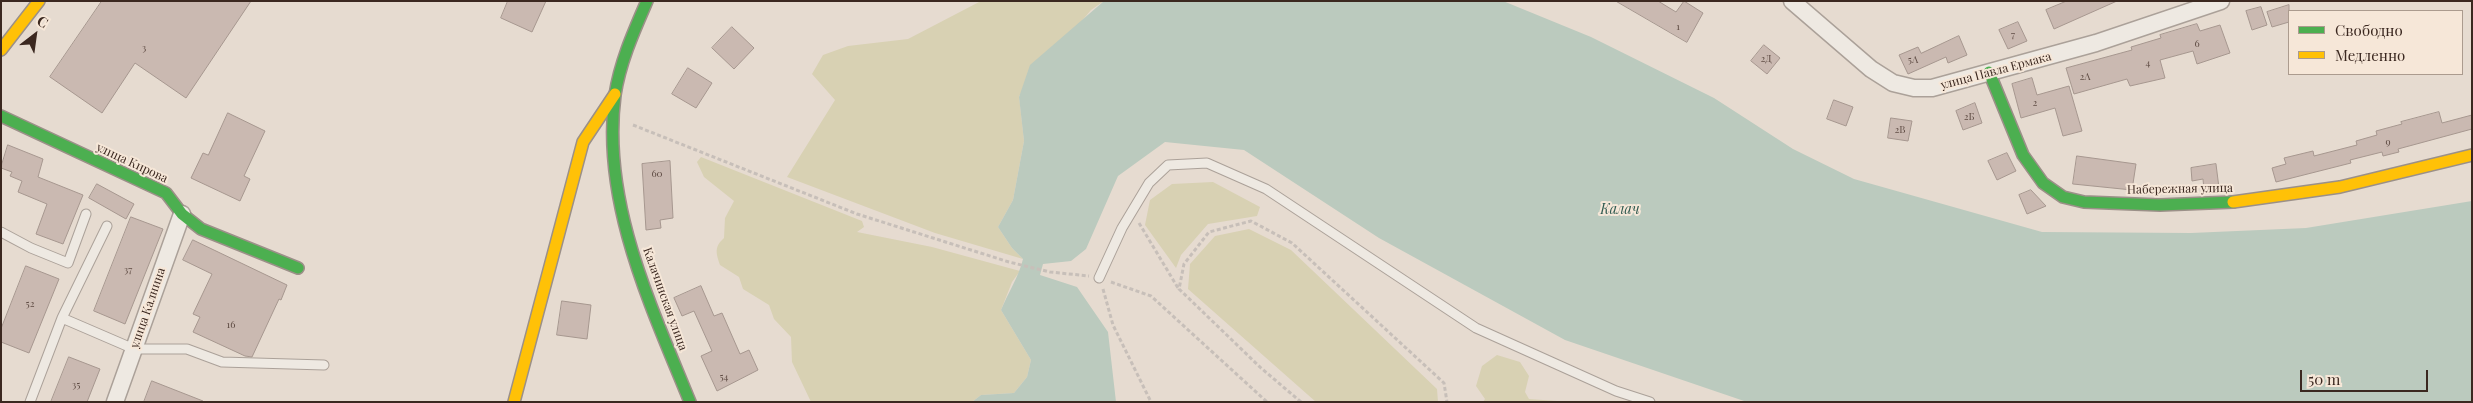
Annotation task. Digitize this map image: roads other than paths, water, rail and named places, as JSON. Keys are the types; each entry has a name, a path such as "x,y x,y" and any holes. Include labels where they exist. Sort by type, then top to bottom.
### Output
{"street":[{"path":"1,50 39,1"},
{"name":"Калачинская улица","path":"647,1 630,39 616,92 613,146 617,188 634,259 690,402"},
{"name":"улица Павла Ермака","path":"1792,1 1871,69 1894,83 1914,88 1932,88 2096,43 2220,1"},
{"name":"Набережная улица","path":"1989,72 2013,135 2026,160 2042,181 2055,193 2071,200 2149,206 2224,204 2312,193 2424,168 2472,155"},
{"path":"514,402 583,142 616,92"},
{"name":"улица Кирова","path":"1,116 166,193 182,214 201,229 298,268"},
{"name":"улица Калнина","path":"115,402 182,214"}],"lane":[{"path":"1099,278 1122,228 1149,183 1168,165 1207,163 1266,189 1476,328 1616,391 1650,402"},
{"path":"1,232 31,248 68,263 86,214"},
{"path":"30,402 62,318 107,226"},
{"path":"62,318 134,349 187,349 222,362 324,365"}],"water":[{"name":"Калач","path":"1104,1 1503,1 1591,37 1714,98 1793,149 1854,179 2042,232 2191,233 2306,228 2472,201 2472,402 1747,402 1565,340 1379,238 1244,150 1165,142 1118,176 1086,249 1071,261 1043,264 1040,275 1077,287 1108,332 1116,402 972,402 981,395 1014,393 1027,377 1031,360 1001,310 1023,259 1012,248 998,227 1013,200 1024,141 1019,97 1030,65"}]}
